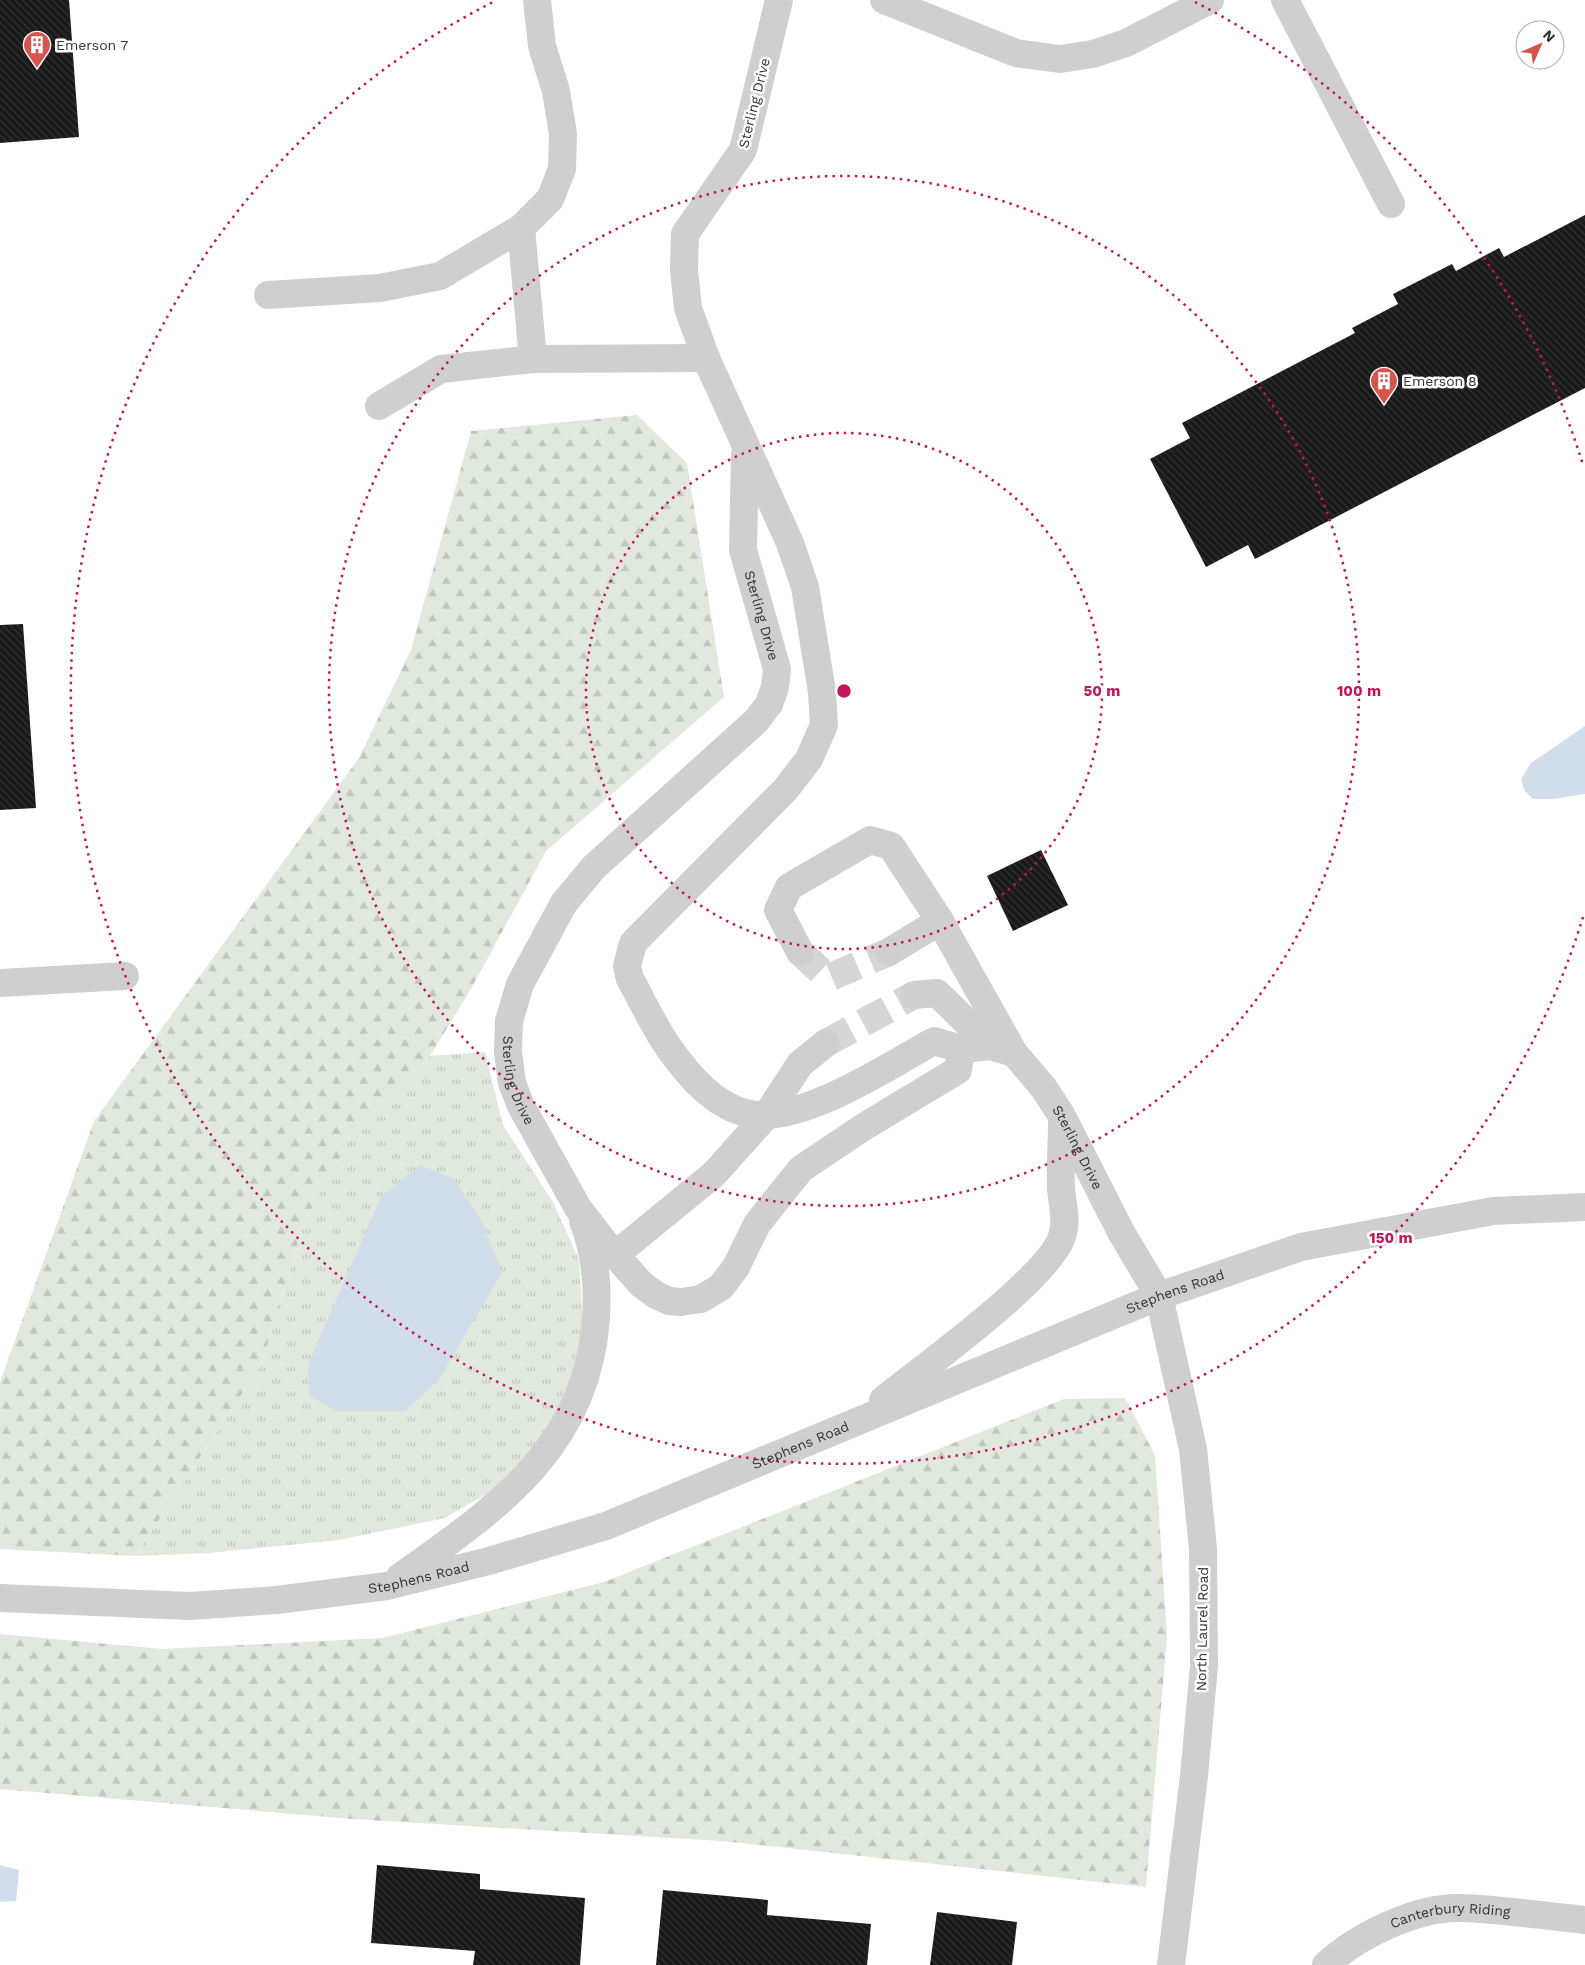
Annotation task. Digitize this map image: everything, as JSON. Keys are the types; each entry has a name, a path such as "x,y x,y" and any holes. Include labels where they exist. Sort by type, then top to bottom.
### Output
{"street":[{"path":"268,295 380,288 440,276 521,228 550,199 562,169 563,134 556,91 542,46 537,0"},
{"name":"Sterling Drive","path":"779,0 743,150 685,234 684,271 688,308 706,358 790,543 805,587 822,692 824,725 808,759 785,790 633,943 627,966 630,978 669,1049 699,1084 730,1108 747,1114 766,1116 786,1113 828,1099 934,1041 961,1049 1002,1049 1043,1087 1062,1116 1121,1232 1159,1296"},
{"path":"884,0 1016,53 1060,59 1093,54 1126,43 1210,0"},
{"path":"1285,0 1391,204"},
{"path":"521,228 533,359"},
{"path":"379,406 441,369 533,359 706,358"},
{"name":"Sterling Drive","path":"746,447 743,550 777,670 769,704 742,736 594,867 577,885 564,903 520,984 509,1021 508,1052 512,1083 520,1106 578,1208 641,1284 656,1295 669,1301 692,1301 711,1295 728,1279 757,1224 801,1169 862,1128 958,1070 961,1049"},
{"path":"800,952 778,910 789,887 870,840 891,846 940,921 1002,1049"},
{"path":"889,952 940,921"},
{"path":"0,983 125,976"},
{"path":"914,995 937,993 1002,1049"},
{"path":"616,1255 714,1174 766,1116 800,1064 826,1043"},
{"path":"860,1418 1018,1292 1056,1251 1063,1234 1065,1211 1061,1190 1062,1116"},
{"name":"Stephens Road","path":"0,1598 190,1606 277,1600 387,1586 489,1561 606,1526 860,1418 1159,1296 1302,1247 1493,1210 1585,1207"},
{"path":"387,1586 456,1537 501,1500 548,1450 568,1421 586,1378 592,1352 596,1312 595,1272 591,1249 578,1208"},
{"name":"North Laurel Road","path":"1159,1296 1193,1449 1203,1549 1204,1666 1194,1776 1171,1965"},
{"name":"Canterbury Riding","path":"1326,1965 1338,1954 1371,1933 1413,1916 1458,1908 1585,1920"}],"green space":[{"path":"637,415 687,463 724,697 546,851 471,989 430,1056 351,1135 305,1221 262,1363 135,1556 0,1549 0,1382 94,1121 359,758 411,650 471,431"},
{"path":"485,1052 503,1125 553,1202 579,1260 583,1323 570,1387 541,1440 492,1491 445,1518 339,1540 209,1553 135,1556 262,1363 305,1221 351,1135 430,1056"},
{"path":"1125,1398 1155,1455 1167,1636 1146,1887 722,1841 352,1819 0,1789 0,1634 162,1649 382,1638 604,1582 1064,1399"}],"shaded area":[{"path":"1585,726 1585,794 1554,799 1533,799 1524,790 1521,779 1531,763"},
{"path":"420,1165 454,1179 481,1220 502,1272 438,1381 405,1411 337,1411 309,1395 308,1365 381,1197"},
{"path":"0,1865 19,1870 16,1901 0,1902"}],"building":[{"name":"Emerson 7","path":"0,0 69,0 79,137 0,143"},
{"name":"Emerson 8","path":"1585,215 1585,388 1255,559 1248,545 1206,567 1150,459 1190,438 1182,423 1355,333 1352,328 1398,304 1393,294 1452,264 1456,271 1499,248 1504,257"},
{"path":"23,624 36,808 0,810 0,625"},
{"path":"1041,850 1068,905 1013,931 987,876"},
{"path":"377,1865 480,1874 480,1889 585,1898 580,1965 473,1965 475,1951 371,1943"},
{"path":"663,1890 768,1900 767,1915 871,1924 867,1965 656,1965"},
{"path":"937,1912 1017,1922 1012,1965 930,1965"}],"tunnel":[{"path":"800,952 828,978 889,952"},
{"path":"826,1043 914,995"}],"place":[{"name":"Emerson 7","path":"37,69"},
{"name":"Emerson 8","path":"1384,405"}]}
